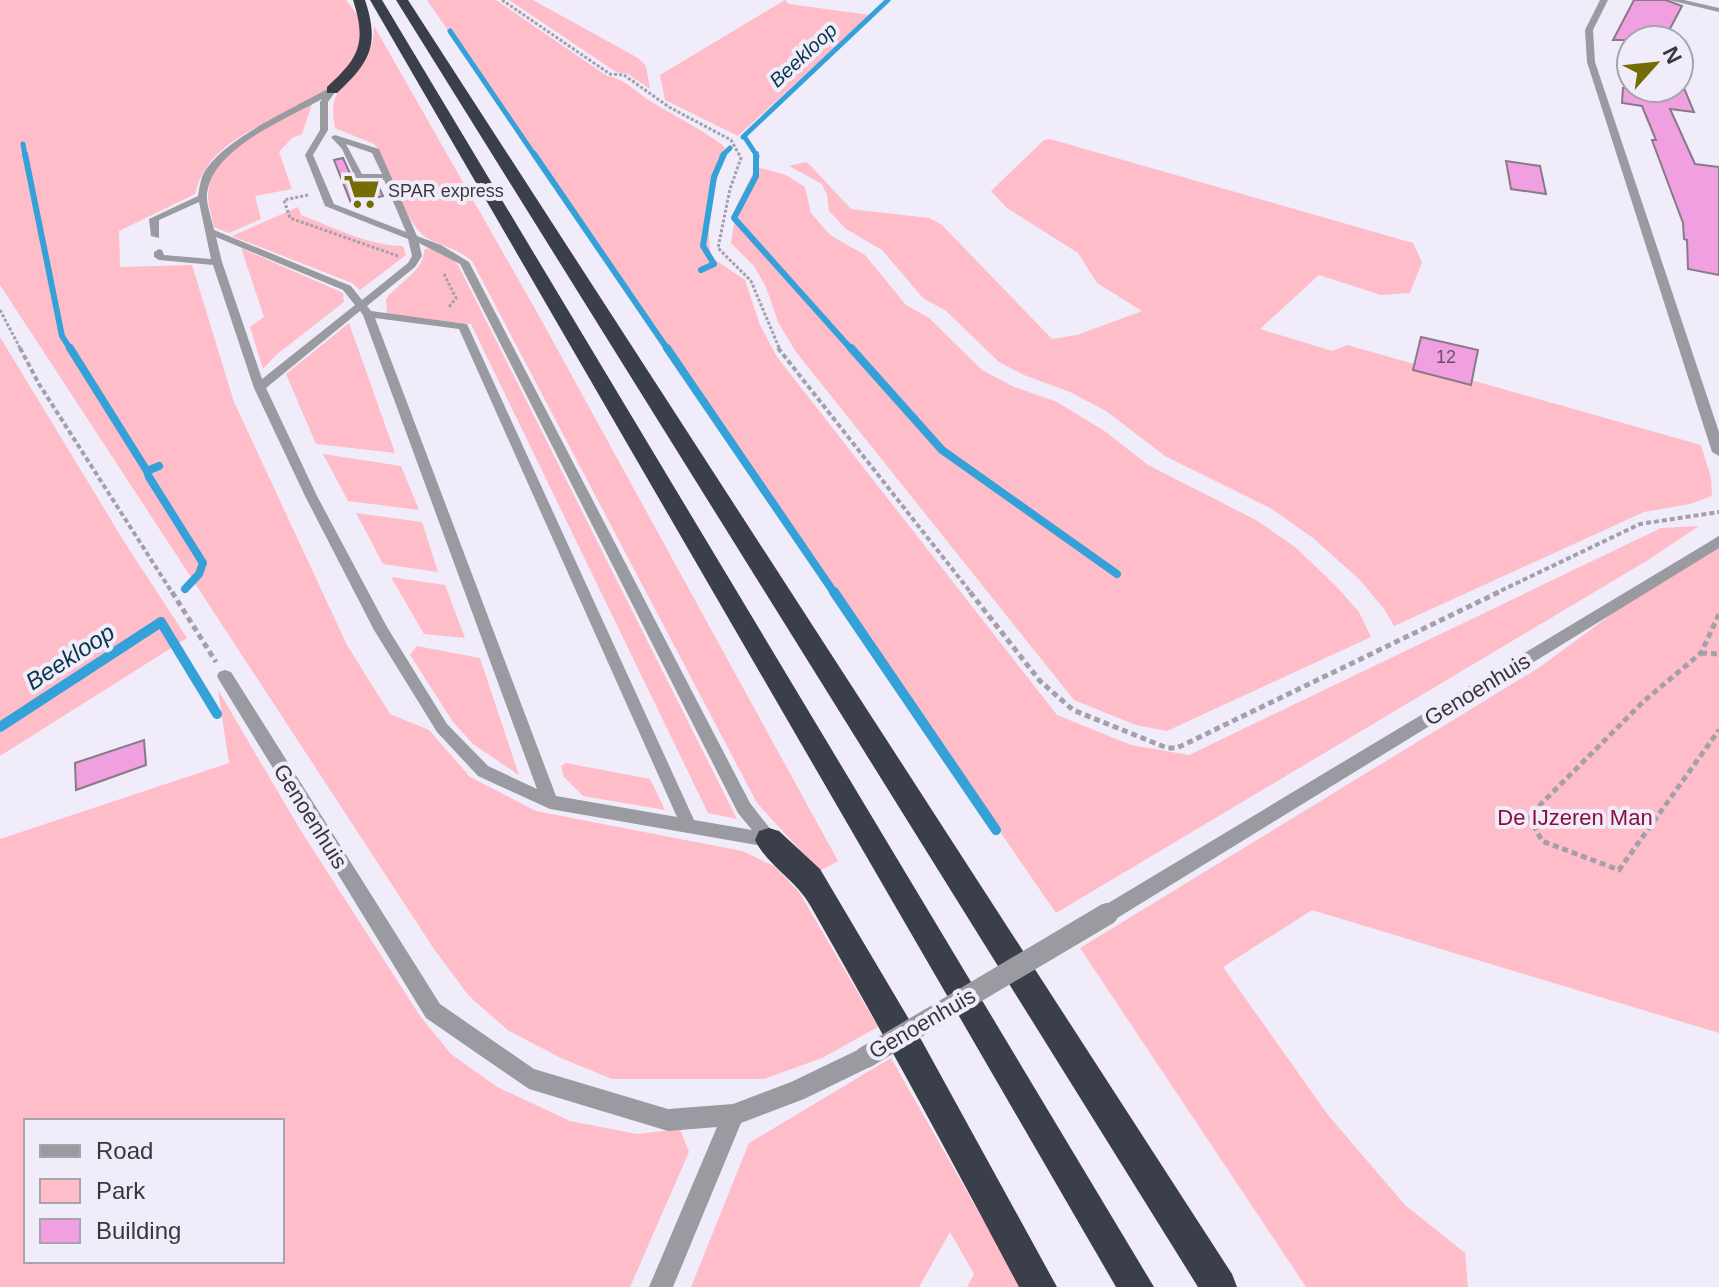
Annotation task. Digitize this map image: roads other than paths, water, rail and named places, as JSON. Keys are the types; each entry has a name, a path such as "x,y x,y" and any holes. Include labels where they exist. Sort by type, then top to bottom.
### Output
{"highway":[{"path":"332,90 363,57 369,36 368,23 359,0"},
{"path":"376,0 1136,1287"},
{"path":"402,0 1219,1287"},
{"path":"769,840 810,878 912,1054 1039,1287"}],"street":[{"path":"1604,0 1589,30 1591,62 1719,452"},
{"path":"1673,0 1719,10"},
{"name":"Genoenhuis","path":"225,676 433,1011 529,1078 668,1120 733,1115 796,1091 866,1057 1719,541"},
{"path":"661,1287 733,1115"}],"lane":[{"path":"332,90 324,102 324,130 309,155 330,206 438,247 464,262 744,808 769,840"},
{"path":"332,90 236,144 219,159 207,176 202,197 217,262 260,388 311,496 381,630 442,728 483,771 550,802 769,840"},
{"path":"324,130 346,148 359,177 387,177"},
{"path":"260,388 364,310 415,261 418,249 415,240 376,151 335,137"},
{"path":"156,236 154,219 202,197"},
{"path":"209,231 347,288 364,310 550,802"},
{"path":"159,252 159,257 217,262"},
{"path":"364,310 463,326 690,828"}],"waterway":[{"name":"Beekloop","path":"744,136 888,0"},
{"path":"450,31 535,156"},
{"path":"744,136 756,154"},
{"path":"23,144 25,156"},
{"name":"Beekloop","path":"724,154 730,148"},
{"path":"25,154 62,336 71,350"},
{"path":"534,154 668,350"},
{"name":"Beekloop","path":"701,270 714,264 703,246 714,177 724,154"},
{"path":"756,154 756,176 734,218 852,350"},
{"path":"70,348 147,471"},
{"path":"667,348 835,594"},
{"path":"851,348 942,450 1117,574"},
{"name":"Beekloop","path":"147,471 159,466"},
{"name":"Beekloop","path":"147,471 203,563 199,574 185,589"},
{"path":"834,592 996,830"},
{"name":"Beekloop","path":"0,727 161,622 217,714"}],"place":[{"name":"SPAR express","path":"362,191"}],"park label":[{"name":"De IJzeren Man","path":"1575,817"}]}
